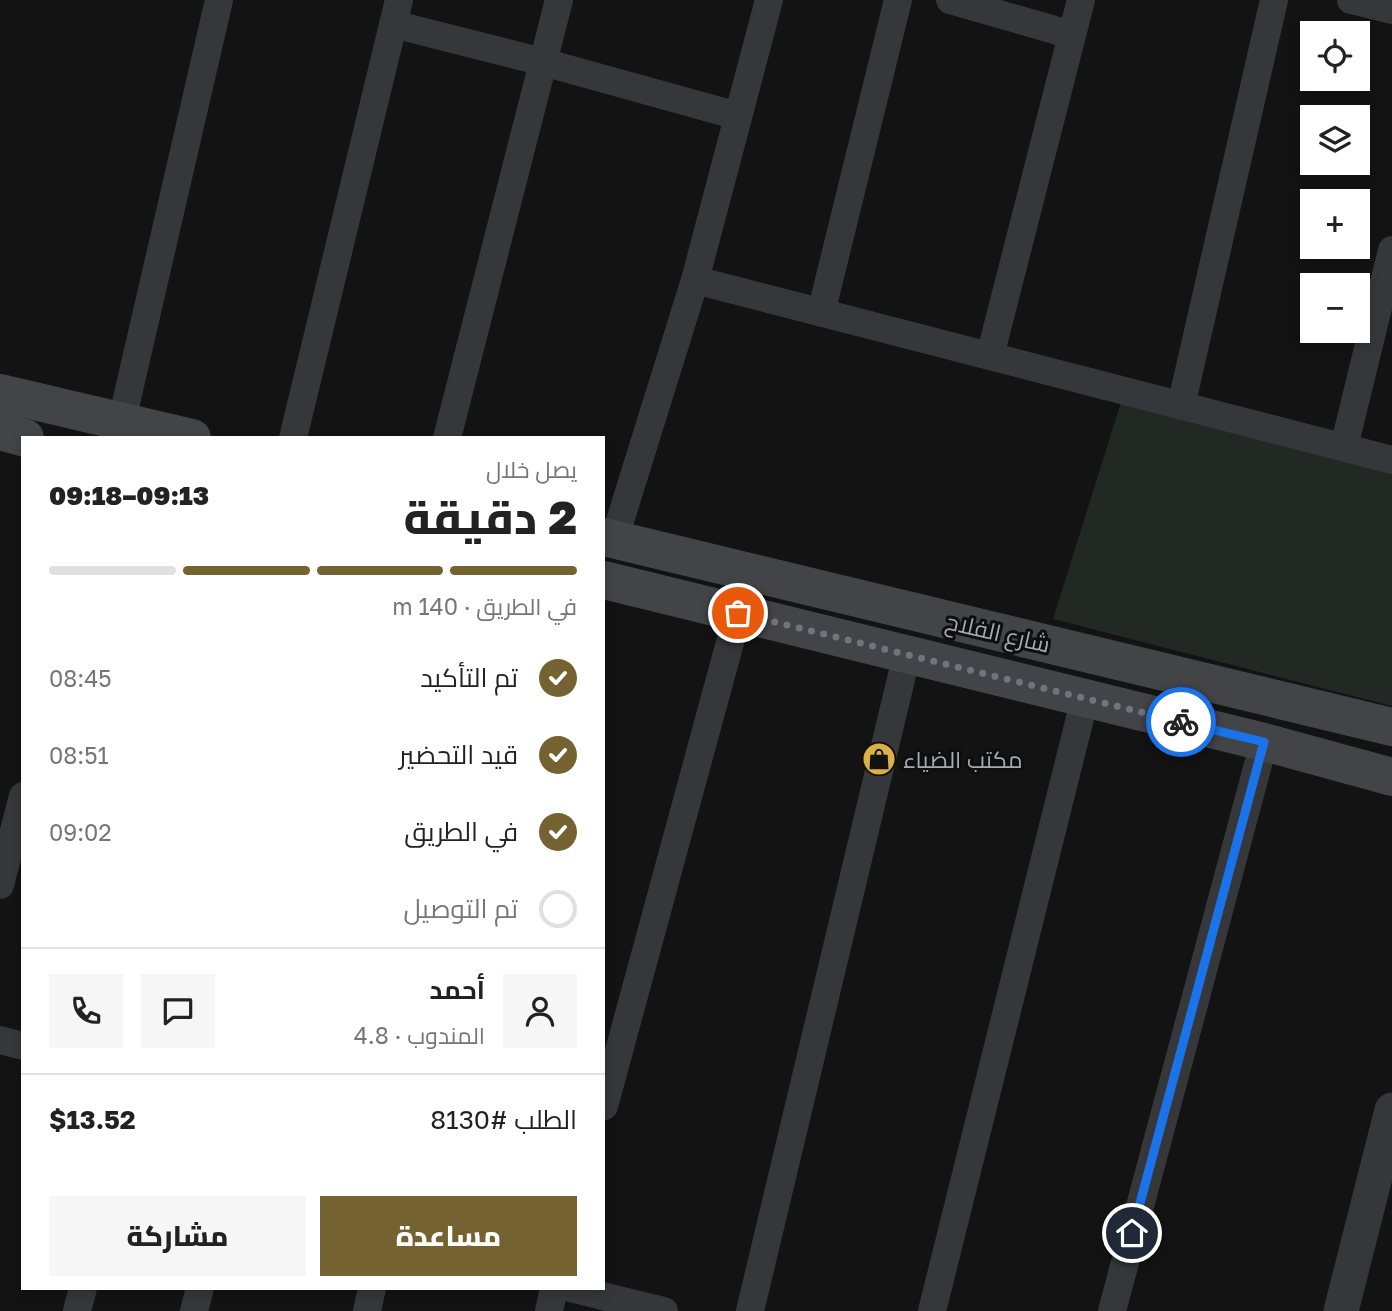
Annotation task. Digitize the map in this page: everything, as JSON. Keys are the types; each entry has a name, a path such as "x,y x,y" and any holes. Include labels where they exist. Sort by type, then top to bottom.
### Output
{"main road":[{"path":"0,393 184,436"},
{"path":"0,431 21,437"},
{"name":"شارع الفلاح","path":"609,538 1392,727"},
{"name":"شارع الفلاح","path":"605,580 1264,742 1392,777"}],"street":[{"path":"122,420 219,0"},
{"path":"448,436 559,0"},
{"path":"609,538 695,280 769,0"},
{"path":"821,313 898,0"},
{"path":"950,0 1072,35"},
{"path":"990,356 1081,0"},
{"path":"1181,405 1274,0"},
{"path":"1351,0 1392,10"},
{"path":"293,436 396,12 543,62 738,116"},
{"path":"1344,447 1392,250"},
{"path":"695,280 1392,460"},
{"path":"605,1102 738,613"},
{"path":"750,1311 906,654"},
{"path":"932,1311 1085,698"},
{"path":"1112,1311 1264,742"},
{"path":"0,885 21,804"},
{"path":"0,1040 21,1045"},
{"path":"1341,1311 1392,1110"},
{"path":"77,1311 82,1290"},
{"path":"194,1311 199,1290"},
{"path":"367,1311 372,1290"},
{"path":"549,1311 554,1290"},
{"path":"578,1290 664,1311"}],"shaded area":[{"path":"1122,399 1392,474 1392,706 1053,619"}],"way so far":[{"path":"738,613 1181,722"}],"place":[{"name":"مكتب الضياء","path":"879,759"}],"route":[{"path":"1132,1233 1264,742 1181,722"}]}
